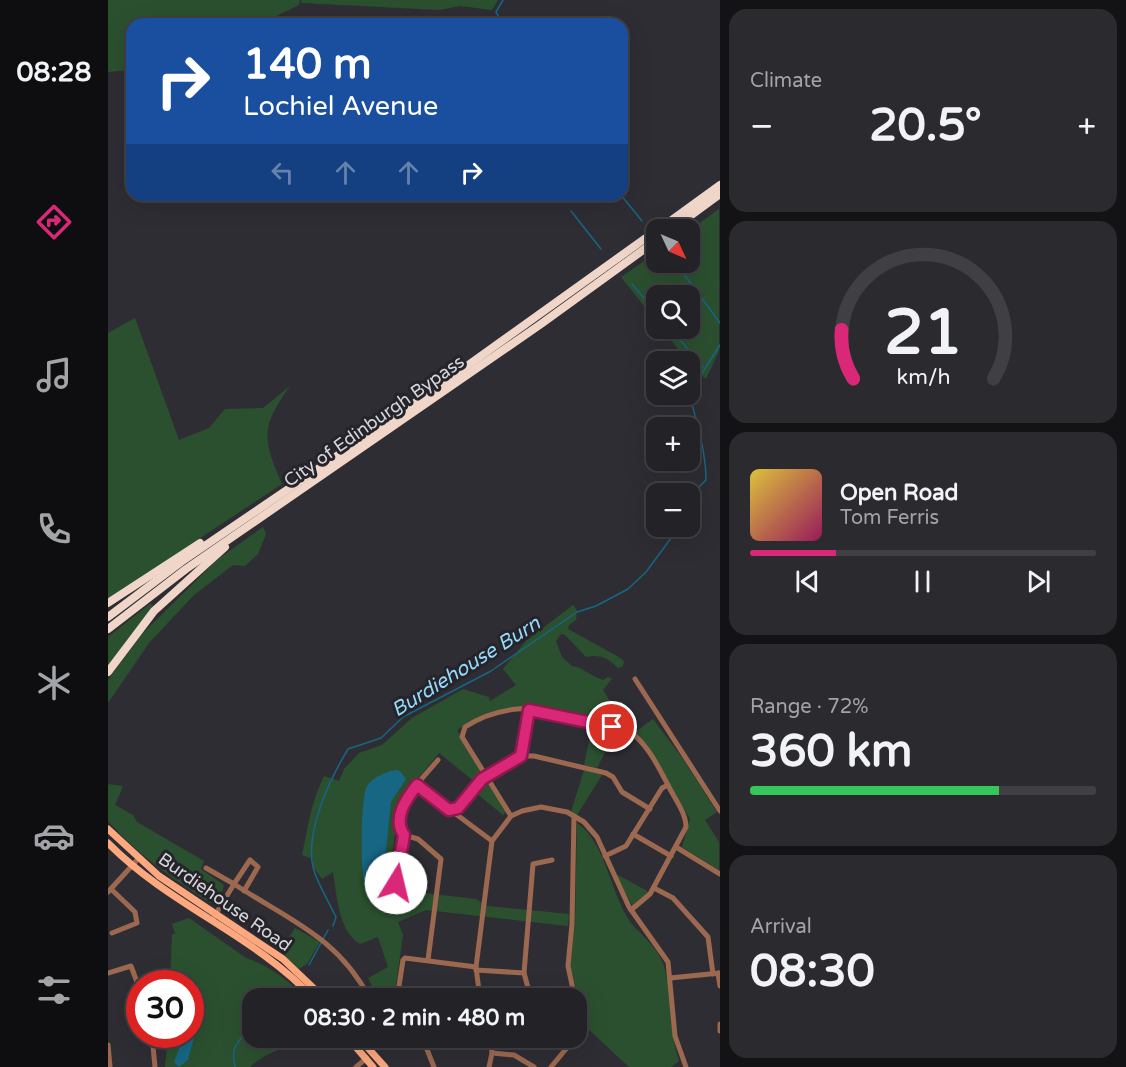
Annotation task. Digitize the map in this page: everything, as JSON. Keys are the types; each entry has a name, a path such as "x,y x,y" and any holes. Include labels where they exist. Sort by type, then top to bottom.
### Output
{"highway":[{"name":"City of Edinburgh Bypass","path":"673,219 720,185"},
{"path":"686,219 720,194"},
{"name":"City of Edinburgh Bypass","path":"108,617 181,562 425,396 646,239"},
{"name":"City of Edinburgh Bypass","path":"108,629 186,569 541,324 646,248"},
{"path":"108,603 320,466"},
{"path":"108,672 143,623 182,584 301,490"}],"main road":[{"name":"Burdiehouse Road","path":"108,829 135,862 163,890 281,968 302,988"},
{"name":"Burdiehouse Road","path":"108,843 278,954 314,988"},
{"path":"357,1048 373,1067"},
{"path":"368,1048 385,1067"}],"street":[{"path":"635,679 720,811"},
{"path":"511,816 462,732 465,727 484,717 518,709 612,727 633,734 647,749 686,822 684,832 654,888 645,900 631,910"},
{"path":"521,756 529,710"},
{"path":"453,810 486,775 521,756 534,756 606,773 613,777 622,792 650,809"},
{"path":"396,883 404,835 400,827 402,806 438,760"},
{"path":"417,785 492,841"},
{"path":"605,856 626,846 662,788 668,785"},
{"path":"479,988 476,969 492,841 511,816 541,807 574,816 584,822 597,837 631,910 664,955 670,978 675,1035 682,1065"},
{"path":"572,988 567,966 572,924 574,816"},
{"path":"633,834 671,856"},
{"path":"404,835 418,839 441,859 428,960"},
{"path":"676,847 720,874"},
{"path":"528,988 524,972 531,903 530,871 532,864 552,860"},
{"path":"211,921 248,861 257,864 244,891"},
{"path":"112,933 137,923 135,912 109,890 135,862"},
{"path":"206,868 319,937 344,958 363,988"},
{"path":"654,888 673,898 708,937 720,986"},
{"path":"399,988 403,960 428,960 476,969 524,972"},
{"path":"108,973 131,966 132,970"},
{"path":"670,978 717,973"},
{"path":"720,1024 720,1031"},
{"path":"108,1045 110,1067"},
{"path":"153,1048 155,1067"},
{"path":"426,1048 434,1067"},
{"path":"489,1067 491,1048"},
{"path":"551,1067 567,1048"},
{"path":"356,1067 373,1053"},
{"path":"492,1053 514,1055 534,1067"}],"green space":[{"path":"108,0 300,0 299,5 272,18 126,18 126,70 108,72"},
{"path":"302,0 498,0 492,10 460,6 439,10 301,3"},
{"path":"719,209 719,351 706,379 700,374 700,351 680,351 670,339 700,339 700,285 646,285 646,308 621,277 646,260 646,273 700,273 700,223"},
{"path":"135,318 179,440 209,428 225,409 263,408 290,386 274,412 268,433 271,455 282,484 108,599 108,333"},
{"path":"263,527 266,534 258,554 245,566 233,565 194,595 149,643 108,703 108,680 142,634 218,559"},
{"path":"151,603 154,608 135,629 108,666 108,637"},
{"path":"573,605 577,610 576,620 569,625 568,629 617,656 624,661 623,666 618,668 607,659 600,657 586,657 565,635 561,634 556,641 562,657 572,666 603,680 608,677 612,679 603,690 616,710 612,717 618,724 536,708 516,708 497,711 477,718 457,730 483,775 476,783 439,753 399,802 388,889 476,899 487,906 569,914 568,926 426,910 398,922 403,935 396,988 373,988 368,978 388,967 378,937 360,944 353,938 343,922 333,872 322,879 313,867 313,859 302,855 313,805 324,776 339,781 344,769 359,753 382,745 412,718 463,689 489,697 490,701 516,685 503,669 526,641"},
{"path":"653,719 683,759 717,812 705,820 719,842 719,870 682,847 690,819 649,748 635,732"},
{"path":"592,727 616,731 597,768 584,765"},
{"path":"584,770 602,775 577,815 571,812"},
{"path":"486,779 506,812 503,815 474,791"},
{"path":"108,784 123,786 115,805 133,815 137,822 204,861 201,869 224,885 220,899 210,903 156,866 119,833 108,821"},
{"path":"577,823 587,832 602,856 624,912 662,960 679,1061 671,1067 629,1067 587,1028 587,988 576,988 570,966 575,923"},
{"path":"616,876 649,892 633,907"},
{"path":"189,918 246,958 278,974 295,988 242,988 242,1048 282,1048 258,1060 250,1067 165,1067 167,1048 204,1048 204,970 171,970 172,934 175,934 172,924"},
{"path":"295,928 320,942 307,964 299,969 286,957 283,947"}],"water":[{"path":"395,770 400,771 406,779 391,802 382,890 378,896 367,893 365,885 362,839 363,806 367,786 372,780"},
{"path":"179,1048 191,1048 188,1060 179,1067 174,1062"}],"waterway":[{"path":"500,18 496,12 503,0"},
{"path":"626,201 642,221"},
{"path":"571,211 601,249"},
{"path":"683,273 720,323"},
{"path":"632,284 646,300"},
{"path":"679,339 703,367"},
{"name":"Burdiehouse Burn","path":"700,376 720,345"},
{"name":"Burdiehouse Burn","path":"692,405 706,469 706,480 700,486"},
{"name":"Burdiehouse Burn","path":"333,926 336,917 320,886 311,853 321,806 348,749 381,738 403,717 491,671 577,612 596,606 628,589 646,572 672,537"},
{"name":"Burdiehouse Burn","path":"309,965 328,930"},
{"name":"Burdiehouse Burn","path":"235,1067 234,1049 242,1037"}],"route":[{"path":"396,883 404,835 400,827 402,806 417,785 449,810 458,808 486,775 521,756 529,710 612,727"}]}
